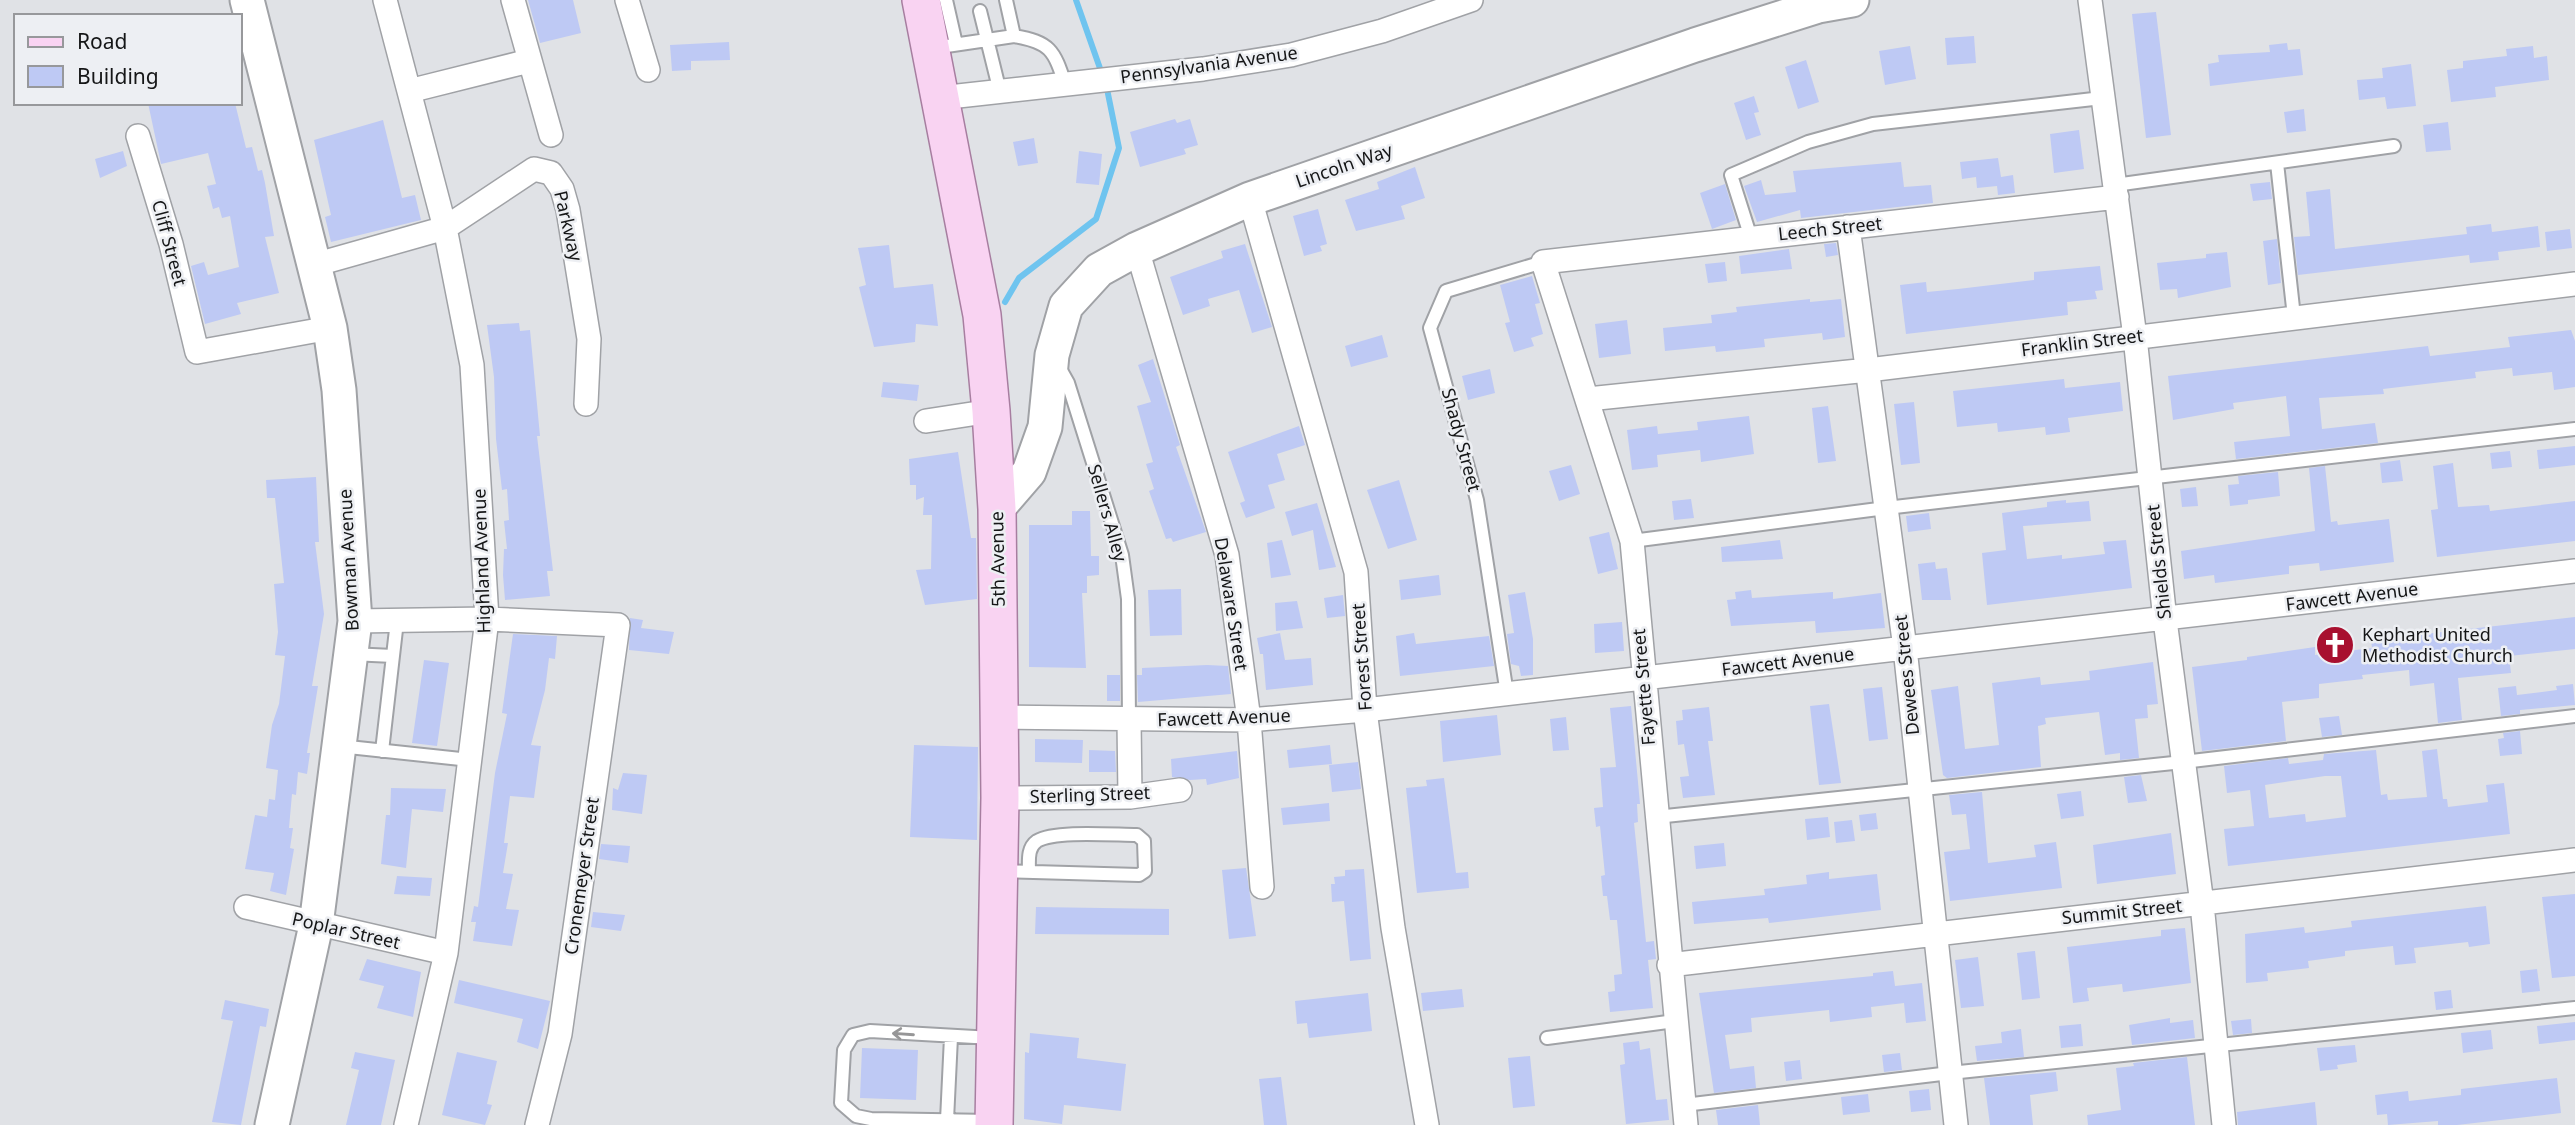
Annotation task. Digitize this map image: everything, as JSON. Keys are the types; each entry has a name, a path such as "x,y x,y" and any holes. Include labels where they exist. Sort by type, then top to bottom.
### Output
{"main road":[{"name":"Bowman Avenue","path":"247,0 330,328 339,390 355,621 316,925 272,1125"},
{"name":"5th Avenue","path":"921,0 944,46 940,98 982,314 991,411 997,509 1000,798 1014,872 996,1038 994,1123"},
{"name":"Lincoln Way","path":"997,509 1029,472 1045,427 1052,355 1066,306 1099,270 1137,249 1250,199 1695,45 1818,6 1852,0"}],"street":[{"name":"Highland Avenue","path":"385,0 445,228 472,365 487,619 446,953 406,1125"},
{"path":"513,0 551,135"},
{"path":"627,0 648,70"},
{"name":"Pennsylvania Avenue","path":"940,98 1089,82 1291,55 1382,31 1471,0"},
{"name":"Shields Street","path":"2090,0 2135,337 2165,620 2202,904 2224,1125"},
{"path":"409,91 529,61"},
{"name":"Cliff Street","path":"138,136 171,244 197,352 330,328"},
{"name":"Parkway","path":"445,228 534,169 551,173 562,189 568,210 589,339 586,404"},
{"name":"Leech Street","path":"1543,262 1848,227 2116,191"},
{"name":"Forest Street","path":"1250,199 1356,572 1365,710 1393,928 1427,1125"},
{"name":"Dewees Street","path":"1848,227 1905,648 1956,1125"},
{"path":"314,265 445,228"},
{"name":"Delaware Street","path":"1137,249 1227,555 1249,720 1262,887"},
{"name":"Fayette Street","path":"1543,262 1632,541 1685,1115"},
{"name":"Franklin Street","path":"1588,399 1868,370 2575,284"},
{"path":"926,421 991,411"},
{"name":"Fawcett Avenue","path":"1000,717 1249,720 1365,710 2575,571"},
{"path":"355,621 487,619"},
{"name":"Cronemeyer Street","path":"487,619 618,625 560,1034 537,1125"},
{"path":"1129,720 1130,797"},
{"name":"Sterling Street","path":"1000,798 1130,797 1180,790"},
{"name":"Summit Street","path":"1670,965 1935,932 2575,860"},
{"name":"Poplar Street","path":"246,907 446,953"}],"lane":[{"path":"946,0 944,46 1014,36 1041,41 1056,58 1065,84"},
{"path":"1006,0 1014,36"},
{"path":"980,11 1000,92"},
{"path":"1751,238 1731,175 1808,142 1873,124 2102,98"},
{"path":"2116,191 2394,146"},
{"path":"2277,163 2294,317"},
{"name":"Shady Street","path":"1507,694 1477,500 1430,328 1446,291 1543,262"},
{"name":"Sellers Alley","path":"1052,355 1068,383 1122,555 1128,599 1129,720"},
{"path":"1632,541 1886,508 2575,429"},
{"path":"382,751 397,621"},
{"path":"351,654 393,656"},
{"path":"1656,817 2183,762 2575,716"},
{"path":"339,746 470,760"},
{"path":"1137,835 1143,842 1145,871 1139,875 1014,872 1035,842 1050,837 1137,835"},
{"path":"1685,1115 1950,1073 2575,1007"},
{"path":"1547,1038 1675,1021"},
{"path":"994,1123 871,1119 856,1116 841,1103 844,1050 853,1035 870,1031 996,1038"},
{"path":"947,1120 951,1037"}],"building":[{"path":"528,0 573,0 581,33 540,43"},
{"path":"2156,12 2171,135 2146,138 2132,14"},
{"path":"1974,36 1976,63 1947,65 1945,38"},
{"path":"729,42 730,60 691,61 691,70 672,71 670,45"},
{"path":"2287,43 2288,50 2300,49 2303,75 2210,86 2208,64 2219,62 2218,55 2270,52 2269,45"},
{"path":"1910,46 1916,79 1885,85 1879,51"},
{"path":"2533,46 2534,58 2547,56 2549,80 2495,87 2496,97 2451,102 2447,70 2463,68 2463,61 2507,56 2506,49"},
{"path":"1806,60 1819,102 1798,109 1785,67"},
{"path":"2411,64 2416,106 2387,109 2385,97 2359,100 2357,80 2383,78 2382,68"},
{"path":"1754,96 1759,112 1754,113 1761,135 1746,140 1734,103"},
{"path":"148,105 235,105 246,148 252,147 258,171 262,170 274,236 265,237 279,293 237,303 241,314 205,324 191,266 204,262 208,275 239,267 230,216 222,218 219,207 213,209 207,186 216,184 208,153 161,164"},
{"path":"2304,109 2306,131 2287,133 2284,112"},
{"path":"1175,119 1177,123 1190,119 1198,145 1184,149 1186,154 1140,167 1130,132"},
{"path":"383,120 402,198 415,195 421,220 331,242 325,217 331,215 314,140"},
{"path":"2448,122 2451,150 2426,152 2423,125"},
{"path":"2079,130 2084,169 2054,173 2050,134"},
{"path":"1034,138 1038,163 1018,166 1013,142"},
{"path":"123,151 127,166 100,178 95,159"},
{"path":"1079,151 1102,154 1099,185 1076,183"},
{"path":"1998,158 2001,177 2013,175 2015,193 1998,195 1997,186 1977,188 1976,177 1962,179 1960,162"},
{"path":"1901,162 1904,187 1931,185 1933,203 1801,218 1800,210 1757,222 1744,186 1761,180 1765,195 1796,192 1793,171"},
{"path":"1415,167 1425,198 1401,206 1405,219 1356,231 1345,200 1379,189 1377,182"},
{"path":"2270,182 2272,199 2253,201 2250,184"},
{"path":"1725,184 1736,220 1712,229 1700,193"},
{"path":"2330,189 2335,249 2467,234 2466,227 2491,224 2492,232 2538,226 2540,247 2498,252 2499,260 2470,263 2469,255 2298,275 2294,237 2310,236 2306,192"},
{"path":"1318,209 1327,244 1320,246 1322,251 1304,256 1293,216"},
{"path":"2570,229 2572,248 2547,251 2545,232"},
{"path":"2277,239 2281,283 2268,285 2263,241"},
{"path":"1836,243 1838,255 1826,257 1824,244"},
{"path":"1245,244 1272,327 1252,333 1239,290 1208,299 1210,306 1183,315 1170,277 1223,258 1221,251"},
{"path":"889,245 894,288 933,284 938,326 916,324 915,342 874,347 859,287 866,285 858,248"},
{"path":"1789,249 1792,269 1741,274 1739,256"},
{"path":"2227,252 2231,287 2178,298 2177,289 2160,290 2157,263 2206,258 2206,254"},
{"path":"1725,262 1727,281 1708,283 1705,264"},
{"path":"2100,266 2103,290 2095,291 2097,299 2067,302 2068,315 1906,334 1900,285 1926,282 1927,292 2034,280 2034,272"},
{"path":"1532,276 1540,303 1535,304 1543,334 1531,338 1534,346 1514,352 1505,323 1510,322 1500,285"},
{"path":"1810,299 1810,302 1841,299 1845,337 1823,340 1822,333 1764,339 1765,347 1716,352 1715,346 1665,351 1663,328 1712,323 1711,315 1737,312 1736,307"},
{"path":"1627,320 1631,354 1599,358 1595,324"},
{"path":"519,323 520,331 530,330 540,436 537,436 553,571 547,571 550,596 505,600 504,549 507,549 504,521 509,520 507,489 502,490 496,439 494,377 487,325"},
{"path":"2571,330 2575,341 2575,387 2554,390 2552,372 2513,376 2512,368 2475,372 2476,378 2383,389 2384,394 2319,398 2322,429 2375,423 2378,443 2236,459 2234,442 2290,436 2286,396 2233,403 2234,409 2173,420 2168,376 2428,346 2430,356 2510,347 2508,337"},
{"path":"1382,335 1388,357 1351,367 1345,346"},
{"path":"1153,359 1180,445 1176,447 1206,532 1173,542 1171,538 1166,539 1149,491 1154,489 1146,464 1153,462 1137,406 1151,402 1138,365"},
{"path":"1490,369 1495,393 1468,400 1462,376"},
{"path":"2064,379 2065,388 2120,382 2123,411 2068,418 2070,432 2046,435 2045,427 1998,432 1997,423 1957,427 1953,391"},
{"path":"883,382 919,385 917,401 881,397"},
{"path":"1914,402 1920,463 1901,465 1894,404"},
{"path":"1828,406 1836,461 1818,463 1812,408"},
{"path":"1749,416 1754,454 1701,462 1700,450 1657,455 1658,467 1632,470 1627,430 1657,426 1658,434 1698,430 1697,422"},
{"path":"1299,426 1305,445 1277,454 1285,480 1268,485 1275,508 1246,518 1240,503 1245,501 1228,452"},
{"path":"2575,446 2575,465 2539,469 2537,450"},
{"path":"2510,451 2512,467 2492,469 2490,453"},
{"path":"958,452 971,538 976,538 977,599 925,605 916,570 931,569 932,515 923,515 924,497 916,500 916,485 910,485 909,459"},
{"path":"2400,460 2403,481 2382,483 2380,463"},
{"path":"2453,463 2458,507 2489,505 2490,511 2575,501 2575,541 2437,557 2431,510 2438,509 2433,466"},
{"path":"1571,465 1580,494 1559,501 1549,471"},
{"path":"2325,466 2331,522 2337,521 2338,525 2389,519 2394,562 2320,571 2319,563 2289,566 2289,574 2215,583 2214,575 2184,579 2181,551 2315,531 2309,468"},
{"path":"2278,472 2280,496 2248,500 2248,504 2230,506 2228,485 2239,484 2238,476"},
{"path":"316,477 319,542 315,542 324,614 312,686 318,686 307,753 310,753 307,774 298,772 296,795 292,794 289,828 293,828 290,848 294,849 286,895 270,891 274,873 245,869 255,815 267,817 269,799 275,800 278,770 266,768 272,725 279,704 285,656 275,655 278,632 274,584 284,583 275,498 267,498 266,480"},
{"path":"1399,480 1417,540 1388,549 1367,490"},
{"path":"2196,487 2198,506 2182,507 2180,489"},
{"path":"1691,499 1694,518 1674,520 1672,501"},
{"path":"2066,500 2066,503 2089,501 2091,521 2023,526 2027,559 2062,555 2062,559 2105,554 2103,542 2126,540 2132,588 1987,605 1982,553 2006,550 2002,513 2047,507 2047,502"},
{"path":"1317,503 1336,567 1319,570 1313,530 1292,536 1285,512"},
{"path":"1072,511 1090,511 1091,556 1099,556 1099,575 1087,576 1087,593 1082,593 1086,668 1029,667 1029,525 1072,525"},
{"path":"1929,513 1931,529 1908,532 1906,516"},
{"path":"1609,532 1618,569 1598,574 1589,537"},
{"path":"1282,540 1291,575 1271,578 1267,543"},
{"path":"1780,540 1783,559 1722,562 1721,547"},
{"path":"1935,562 1936,569 1947,568 1951,600 1922,600 1918,564"},
{"path":"1439,575 1441,595 1401,600 1399,580"},
{"path":"1181,589 1182,635 1150,636 1148,590"},
{"path":"1751,590 1752,598 1833,592 1833,599 1881,593 1885,628 1816,633 1815,621 1731,626 1727,600 1736,599 1735,592"},
{"path":"1525,592 1533,639 1533,675 1521,676 1519,666 1511,664 1507,634 1514,633 1508,595"},
{"path":"1343,595 1345,616 1327,618 1324,598"},
{"path":"1297,601 1303,628 1276,631 1275,603"},
{"path":"2575,617 2575,649 2509,656 2511,673 2458,678 2462,720 2438,723 2434,683 2410,686 2409,670 2362,675 2363,679 2319,684 2319,698 2282,702 2286,741 2202,751 2192,667 2315,647 2315,655 2372,648 2371,640"},
{"path":"630,618 643,620 641,628 674,632 669,654 629,650"},
{"path":"1622,622 1624,651 1595,653 1594,624"},
{"path":"1280,633 1285,660 1311,658 1313,685 1266,690 1263,654 1260,654 1257,638"},
{"path":"1414,633 1416,644 1489,636 1494,666 1400,676 1396,636"},
{"path":"513,634 557,636 555,659 549,658 545,690 531,745 541,746 534,798 510,796 504,843 508,843 503,873 513,874 506,909 519,910 512,946 473,941 476,922 471,922 474,906 478,907 495,773 507,714 502,713"},
{"path":"424,660 449,663 437,746 412,743"},
{"path":"2153,662 2158,704 2147,705 2148,718 2135,719 2139,758 2120,760 2120,753 2105,755 2099,712 2045,718 2046,724 2038,726 2041,767 1947,778 1943,775 1931,690 1958,686 1965,749 1999,745 1992,683 2040,677 2041,685 2090,680 2089,671"},
{"path":"1228,666 1231,694 1138,702 1137,675 1142,675 1142,668"},
{"path":"1107,675 1120,675 1120,701 1107,701"},
{"path":"2573,684 2575,705 2520,710 2520,714 2501,716 2498,688 2516,686 2517,695 2557,690 2556,686"},
{"path":"1882,687 1888,739 1869,741 1863,689"},
{"path":"1829,704 1841,783 1819,785 1810,706"},
{"path":"1631,706 1640,804 1637,804 1638,822 1634,823 1646,942 1654,941 1656,959 1648,960 1653,1008 1610,1012 1608,992 1615,991 1614,975 1622,974 1617,920 1610,920 1607,896 1603,896 1601,876 1605,875 1600,826 1596,827 1594,808 1603,807 1600,768 1616,767 1610,708"},
{"path":"1709,707 1713,741 1708,741 1715,795 1683,798 1680,777 1689,776 1684,744 1678,745 1676,721 1683,720 1682,710"},
{"path":"1497,715 1501,755 1443,762 1440,721"},
{"path":"2339,716 2342,735 2322,737 2319,718"},
{"path":"1566,717 1569,750 1553,751 1550,719"},
{"path":"2520,731 2522,754 2500,756 2498,739 2504,738 2503,733"},
{"path":"1035,739 1083,740 1082,763 1035,762"},
{"path":"914,745 978,747 977,840 910,837"},
{"path":"1330,745 1332,764 1289,768 1287,750"},
{"path":"2437,749 2443,799 2447,799 2448,807 2488,802 2486,785 2504,783 2510,834 2228,866 2224,829 2254,826 2250,790 2227,793 2224,766 2288,758 2289,764 2323,760 2324,754 2376,750 2381,795 2387,794 2388,800 2427,797 2422,751","holes":["2341,776 2346,817 2306,822 2305,814 2269,818 2265,785"]},
{"path":"1089,750 1115,751 1116,772 1089,772"},
{"path":"1237,751 1239,778 1207,785 1206,779 1172,777 1171,759"},
{"path":"1358,762 1361,789 1332,792 1329,765"},
{"path":"623,773 647,775 642,814 612,810 613,788 618,790"},
{"path":"2141,775 2147,801 2128,803 2124,777"},
{"path":"1444,778 1456,873 1468,872 1469,888 1417,893 1406,788 1427,786 1426,780"},
{"path":"391,788 446,789 443,812 412,809 406,868 381,864 386,815 390,815"},
{"path":"2081,791 2084,816 2061,819 2057,794"},
{"path":"1982,792 1988,863 2036,857 2034,845 2056,842 2062,888 1950,901 1944,852 1970,849 1966,814 1952,815 1949,795"},
{"path":"1329,803 1330,821 1283,825 1281,808"},
{"path":"1876,813 1878,829 1861,831 1859,815"},
{"path":"1828,817 1830,837 1807,840 1805,819"},
{"path":"1852,820 1855,841 1836,843 1834,822"},
{"path":"2171,833 2176,874 2097,884 2093,845"},
{"path":"1724,843 1726,866 1696,869 1694,846"},
{"path":"601,844 630,846 628,863 599,859"},
{"path":"1246,868 1256,936 1229,939 1222,870"},
{"path":"1364,869 1371,959 1350,961 1344,901 1332,902 1331,884 1335,884 1334,877 1345,876 1345,870"},
{"path":"1829,872 1829,879 1877,874 1881,910 1769,923 1768,918 1694,924 1692,902 1765,895 1764,889 1807,884 1806,875"},
{"path":"397,876 432,878 430,896 394,894"},
{"path":"2575,894 2575,976 2552,978 2542,897"},
{"path":"2486,906 2490,944 2469,947 2468,942 2414,948 2416,963 2395,965 2393,946 2345,951 2345,956 2308,961 2309,968 2267,973 2268,981 2246,983 2245,934 2304,927 2305,933 2352,927 2351,921"},
{"path":"1036,907 1169,909 1169,935 1035,934"},
{"path":"593,912 625,915 621,931 591,927"},
{"path":"2185,928 2191,983 2123,992 2122,984 2087,988 2089,1001 2073,1003 2067,947 2161,936 2161,930"},
{"path":"2035,951 2040,998 2022,1000 2017,953"},
{"path":"1978,957 1984,1006 1961,1008 1955,960"},
{"path":"367,959 421,972 413,1017 377,1008 384,986 359,980"},
{"path":"2537,969 2540,991 2522,993 2520,971"},
{"path":"1893,971 1895,986 1922,983 1926,1021 1906,1023 1904,1003 1871,1007 1872,1017 1830,1022 1829,1010 1751,1018 1752,1032 1725,1035 1730,1069 1754,1066 1756,1088 1714,1093 1699,993 1873,976 1873,973"},
{"path":"459,980 550,1001 538,1049 517,1042 523,1019 454,1003"},
{"path":"1462,989 1464,1007 1423,1011 1421,993"},
{"path":"2451,990 2453,1008 2436,1010 2434,992"},
{"path":"1368,993 1372,1031 1309,1038 1307,1023 1297,1024 1295,1001"},
{"path":"225,1000 269,1009 266,1027 260,1026 241,1125 212,1122 233,1021 221,1019"},
{"path":"2170,1018 2170,1023 2193,1020 2195,1038 2132,1045 2129,1025"},
{"path":"2251,1019 2252,1033 2233,1035 2231,1021"},
{"path":"2575,1022 2575,1040 2539,1044 2537,1026"},
{"path":"2081,1024 2083,1046 2061,1048 2059,1026"},
{"path":"2021,1029 2024,1057 1977,1061 1975,1046 2002,1043 2001,1032"},
{"path":"2491,1030 2493,1049 2463,1053 2461,1033"},
{"path":"1030,1033 1079,1038 1077,1058 1126,1064 1121,1111 1064,1105 1062,1124 1024,1119 1025,1052 1029,1053"},
{"path":"1639,1041 1640,1050 1650,1048 1656,1100 1667,1099 1669,1120 1626,1124 1620,1065 1625,1064 1623,1043"},
{"path":"2355,1045 2357,1062 2337,1065 2338,1069 2320,1071 2317,1048"},
{"path":"862,1048 918,1050 916,1100 860,1098"},
{"path":"355,1052 395,1060 381,1125 346,1125 359,1070 351,1068"},
{"path":"457,1052 497,1061 487,1104 492,1105 485,1125 442,1115"},
{"path":"1900,1053 1902,1070 1884,1072 1882,1055"},
{"path":"1530,1056 1535,1106 1513,1108 1508,1058"},
{"path":"2187,1057 2195,1125 2088,1125 2087,1115 2121,1110 2116,1068 2134,1066 2133,1063"},
{"path":"1800,1060 1802,1079 1786,1081 1784,1062"},
{"path":"2056,1072 2058,1091 2030,1095 2033,1125 1990,1125 1984,1078"},
{"path":"1281,1077 1287,1125 1264,1125 1259,1079"},
{"path":"2557,1078 2561,1113 2457,1125 2438,1125 2438,1121 2388,1125 2387,1114 2377,1115 2375,1095 2408,1091 2409,1101 2461,1095 2461,1089"},
{"path":"1929,1089 1931,1110 1911,1112 1909,1091"},
{"path":"1868,1094 1870,1112 1843,1115 1841,1097"},
{"path":"2315,1102 2317,1125 2238,1125 2237,1112"},
{"path":"1758,1105 1760,1125 1718,1125 1716,1110"}],"waterway":[{"path":"1076,0 1102,74"},
{"path":"1005,302 1019,278 1096,219 1119,148 1106,84"}],"place":[{"name":"Kephart United Methodist Church","path":"2335,645"}]}
